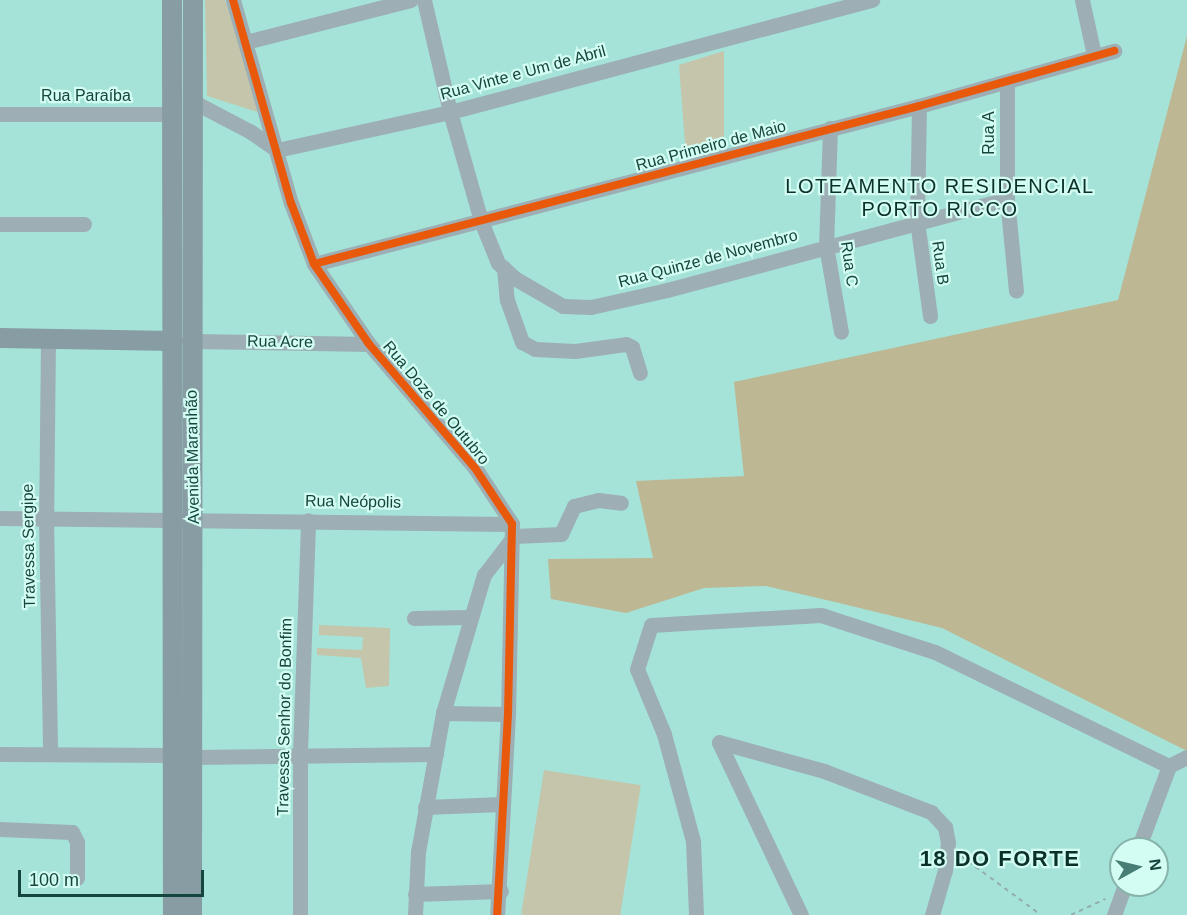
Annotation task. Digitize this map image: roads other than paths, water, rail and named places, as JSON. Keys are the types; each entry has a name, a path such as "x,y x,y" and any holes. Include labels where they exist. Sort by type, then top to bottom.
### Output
{"main road":[{"name":"Avenida Maranhão","path":"171,0 172,114 194,518 173,915"},
{"name":"Avenida Maranhão","path":"192,915 173,518 183,341 194,0"},
{"name":"Rua Acre","path":"0,338 183,341"}],"street":[{"name":"Rua Doze de Outubro","path":"233,0 291,203 314,264 369,344 475,468 513,530"},
{"path":"246,42 411,0"},
{"path":"424,0 450,112 481,221 501,266 507,300 522,342 535,349 575,351 626,344 632,347 639,373"},
{"name":"Rua Vinte e Um de Abril","path":"277,150 450,112 872,0"},
{"path":"1082,0 1094,55"},
{"name":"Rua Primeiro de Maio","path":"314,264 919,106 1114,51"},
{"name":"Rua A","path":"1007,82 1007,199 1016,291"},
{"path":"192,101 252,132 277,150"},
{"name":"Rua B","path":"919,106 917,221 930,316"},
{"name":"Rua Paraíba","path":"0,114 172,114"},
{"name":"Rua C","path":"830,128 826,246 841,332"},
{"name":"Rua Quinze de Novembro","path":"501,266 560,304 583,308 667,290 917,221 1007,199"},
{"path":"0,224 84,224"},
{"name":"Travessa Sergipe","path":"48,339 46,517 50,753"},
{"name":"Rua Acre","path":"183,341 369,344"},
{"name":"Rua Neópolis","path":"173,518 308,520 561,534 574,506 598,500 621,503"},
{"path":"0,518 173,518"},
{"name":"Travessa Senhor do Bonfim","path":"300,915 300,753 308,520"},
{"path":"415,915 415,894 425,807 443,713 468,617 484,575 513,530"},
{"path":"497,915 501,891 502,804 508,714 513,530"},
{"path":"696,915 693,841 664,734 637,669 651,625 821,615 935,652 1169,766"},
{"path":"414,618 468,617"},
{"path":"443,713 508,714"},
{"path":"801,915 719,742 824,771 920,806 945,827 948,842 945,870 932,915"},
{"path":"0,754 183,756 300,753 436,754"},
{"path":"1142,837 1169,766 1187,756"},
{"path":"425,807 502,804"},
{"path":"0,829 72,832 77,842 77,878"},
{"path":"415,894 501,891"},
{"path":"1114,915 1120,897"}],"district":[{"name":"LOTEAMENTO RESIDENCIAL PORTO RICCO","path":"940,198"},
{"name":"18 DO FORTE","path":"1000,859"}]}
